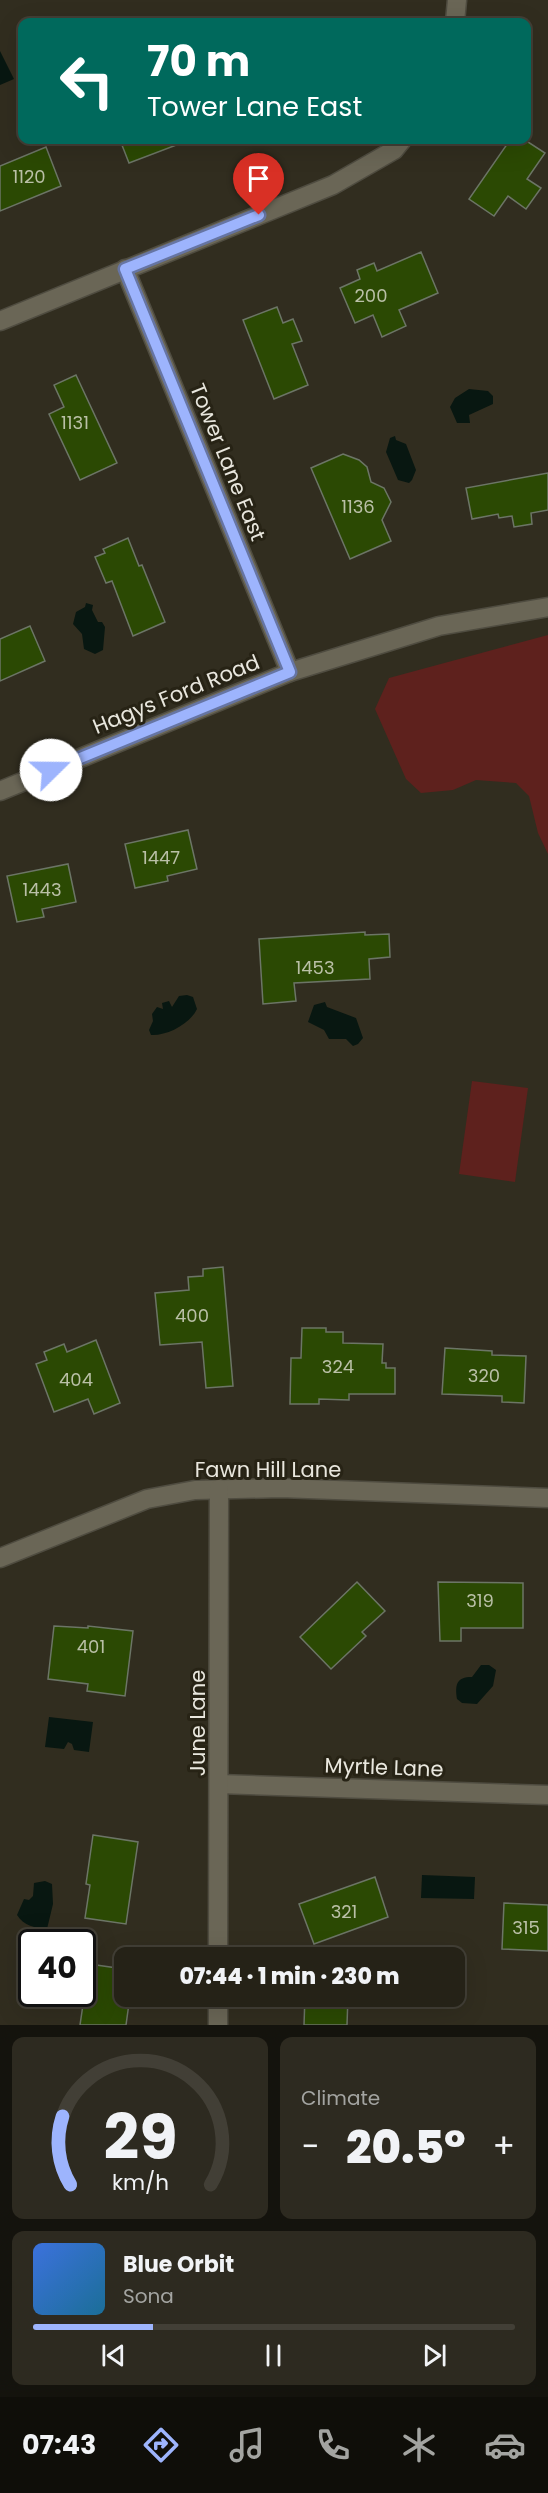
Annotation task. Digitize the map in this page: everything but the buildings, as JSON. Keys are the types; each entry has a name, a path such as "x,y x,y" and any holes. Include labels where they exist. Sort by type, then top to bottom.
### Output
{"street":[{"path":"455,18 457,0"},
{"path":"0,321 333,185 394,150 399,144"},
{"name":"Tower Lane East","path":"125,269 290,672"},
{"name":"Hagys Ford Road","path":"0,791 290,672 439,626 548,607"},
{"name":"Fawn Hill Lane","path":"0,1558 147,1499 172,1493 219,1489 280,1488 548,1498"},
{"name":"June Lane","path":"218,1947 219,1489"},
{"name":"Myrtle Lane","path":"219,1784 548,1795"},
{"path":"218,2007 218,2025"}],"shaded area":[{"path":"0,51 14,79 0,85"},
{"path":"469,389 488,391 493,396 493,404 469,415 470,423 457,423 450,407 455,398"},
{"path":"395,436 396,440 406,444 416,470 409,483 398,480 386,452 390,438"},
{"path":"86,603 93,605 92,610 98,622 102,622 105,627 103,650 95,654 84,649 82,634 73,624 76,612 85,607"},
{"path":"548,635 548,854 538,833 529,796 516,783 476,780 453,790 421,793 406,779 375,709 389,678"},
{"path":"179,996 193,997 197,1009 189,1020 177,1028 151,1035 149,1030 153,1021 152,1014 157,1007 163,1009 162,1003 169,1001 172,1007"},
{"path":"325,1002 327,1007 356,1018 363,1038 358,1044 353,1046 346,1039 329,1039 324,1030 308,1022 314,1005"},
{"path":"472,1081 528,1088 515,1182 459,1174"},
{"path":"481,1665 489,1665 496,1670 493,1686 477,1704 462,1703 457,1699 458,1683 463,1678 472,1677"},
{"path":"49,1717 93,1722 89,1752 74,1750 72,1744 68,1742 64,1749 45,1747"},
{"path":"422,1875 475,1877 474,1899 421,1898"},
{"path":"45,1881 52,1884 53,1904 47,1929 30,1926 17,1915 24,1899 29,1900 33,1896 34,1883"}],"route":[{"path":"51,770 290,672 125,269 259,215"}]}
